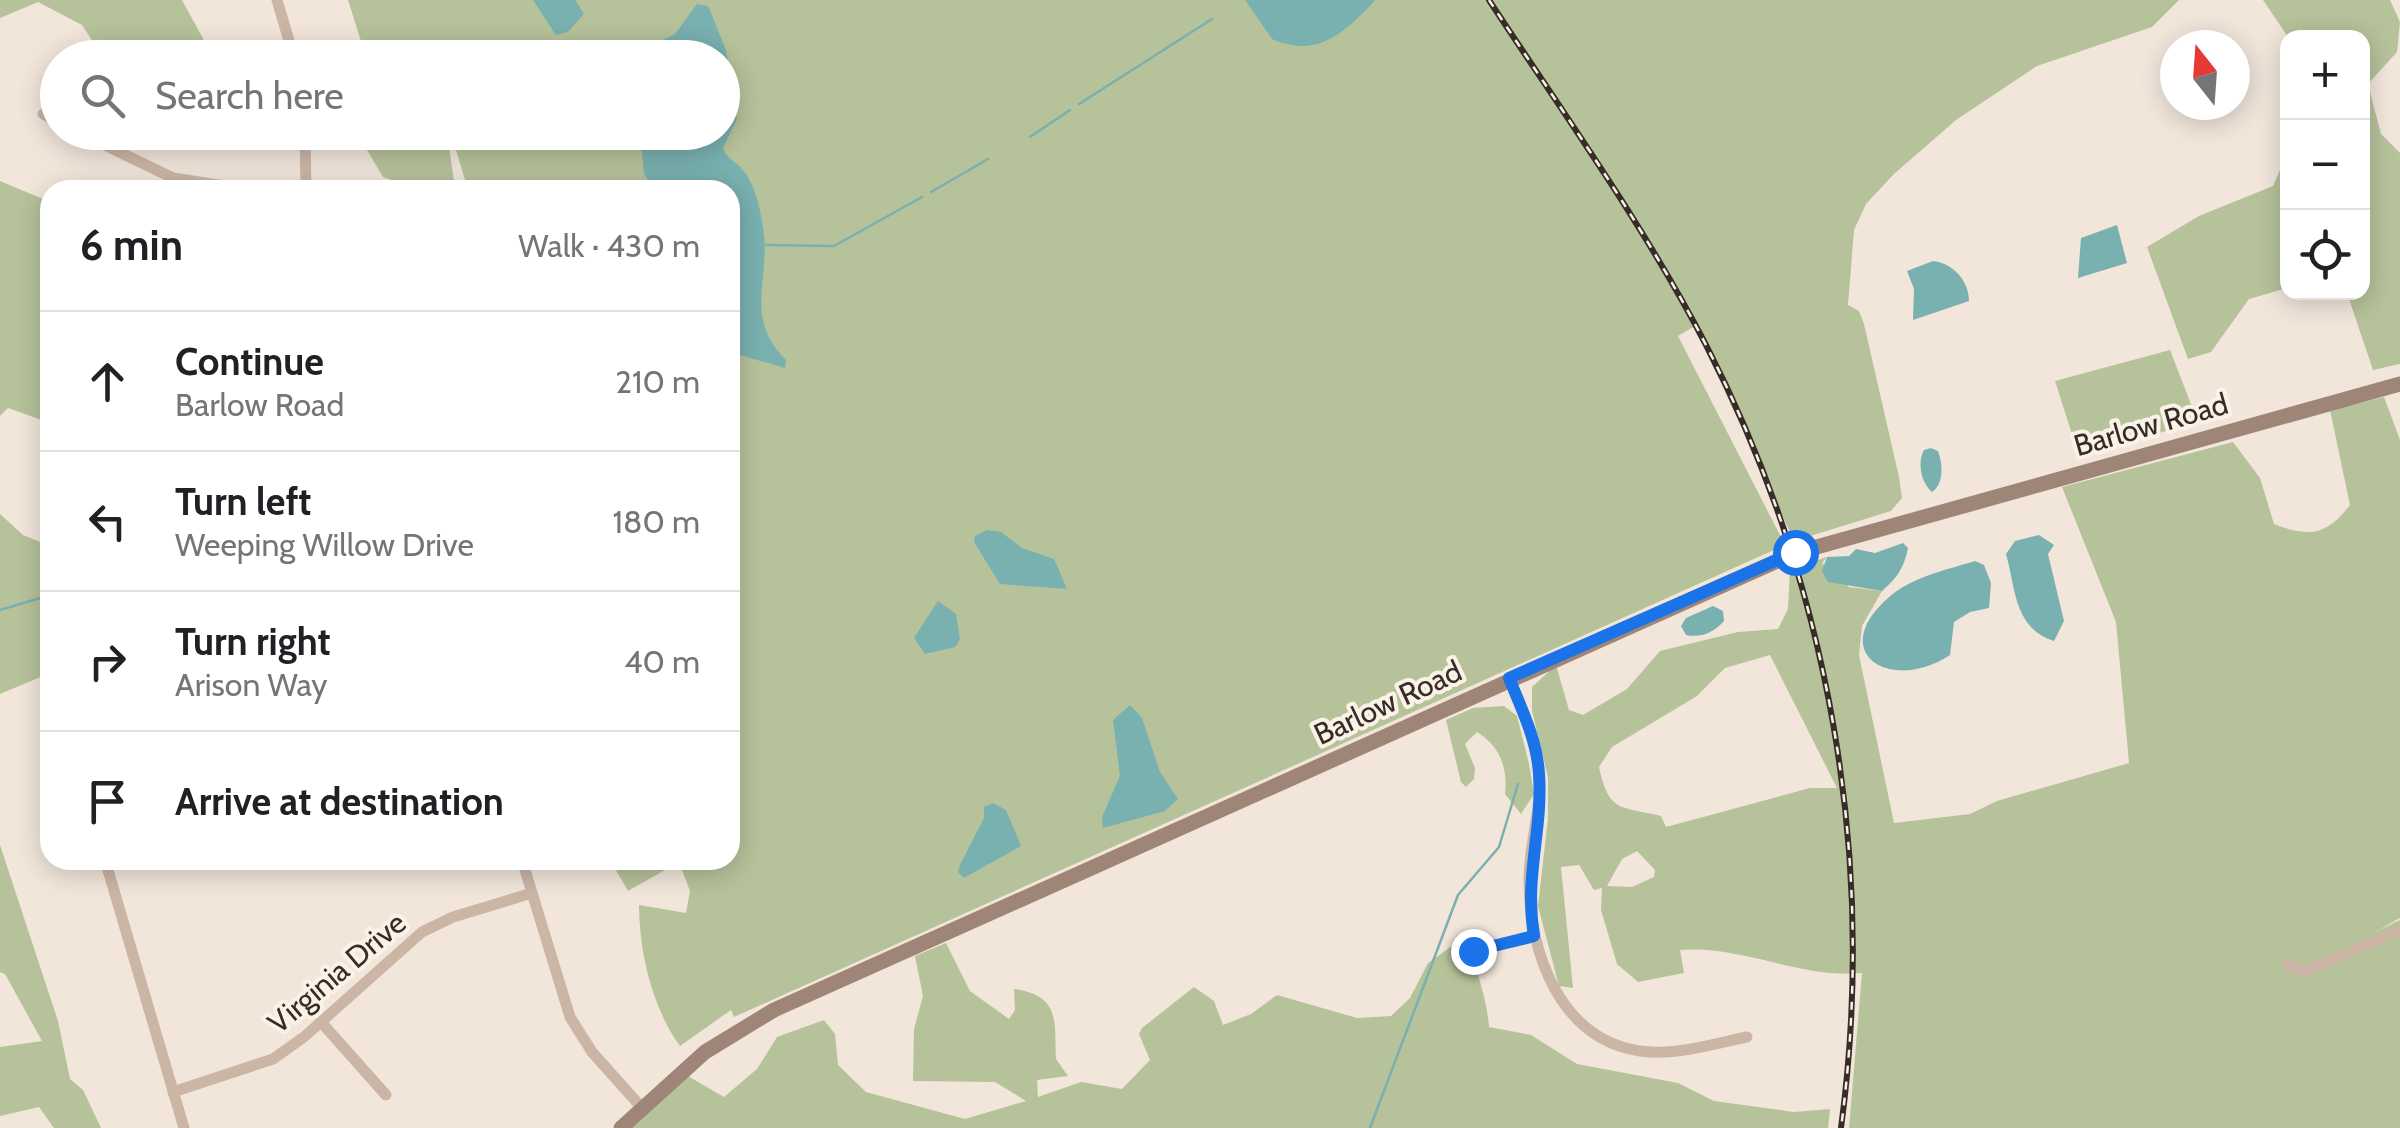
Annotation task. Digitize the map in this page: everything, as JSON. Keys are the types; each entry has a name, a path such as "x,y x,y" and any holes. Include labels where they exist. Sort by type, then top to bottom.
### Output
{"street":[{"path":"276,0 288,40"},
{"path":"115,150 179,180"},
{"path":"306,150 306,180"},
{"name":"Barlow Road","path":"621,1128 705,1052 774,1010 1795,552 2400,384"},
{"path":"1509,678 1532,734 1539,774 1529,871 1534,936 1561,1000 1602,1038 1634,1050 1662,1052 1746,1037"},
{"path":"108,870 184,1128"},
{"path":"525,870 576,1028 642,1108"},
{"name":"Virginia Drive","path":"174,1092 273,1059 422,932 453,917 532,893"},
{"path":"2287,964 2305,972 2400,930"},
{"path":"1473,951 1534,936"},
{"path":"321,1022 386,1095"}],"green space":[{"path":"0,0 182,0 204,40 92,40 82,25 38,2 0,18"},
{"path":"348,0 2179,0 2152,27 2037,66 1956,120 1866,204 1854,230 1848,305 1859,311 1864,324 1899,477 1902,498 1891,511 1794,541 1695,326 1678,336 1785,545 734,1017 731,1010 680,1046 662,1014 649,978 639,905 686,913 690,891 682,870 740,870 740,180 465,180 456,150 740,150 740,40 361,40"},
{"path":"2263,0 2390,0 2400,22 2397,52 2370,82 2370,30 2283,30"},
{"path":"2370,92 2381,134 2400,153 2400,364 2373,370 2349,300 2370,300"},
{"path":"367,150 449,150 454,180 383,177"},
{"path":"2280,170 2280,290 2249,299 2211,352 2188,359 2147,247 2199,216 2273,186"},
{"path":"0,181 40,198 40,419 8,408 0,416"},
{"path":"2170,350 2194,412 2194,423 2092,452 2077,450 2055,381"},
{"path":"2384,397 2400,440 2400,918 2377,931 2400,920 2400,1128 1849,1128 1862,973 1839,974 1726,952 1680,950 1684,973 1638,982 1617,964 1601,910 1602,888 1594,890 1579,865 1561,867 1573,988 1559,986 1538,906 1548,818 1548,777 1532,711 1532,687 1556,665 1569,710 1583,715 1627,689 1660,651 1738,632 1778,629 1788,609 1790,569 1827,557 1822,563 1849,587 1882,591 1862,626 1859,655 1894,823 1970,814 1997,801 2129,763 2116,622 2062,487 2233,442 2260,478 2274,524 2298,531 2317,531 2333,523 2350,505 2330,410","holes":["1770,655 1837,788 1810,788 1666,827 1661,816 1626,808 1612,800 1599,767 1612,747 1697,696 1725,668","1637,851 1655,870 1654,877 1632,887 1607,886 1622,859"]},
{"path":"0,514 23,535 40,542 40,677 0,694"},
{"path":"1504,706 1517,716 1534,794 1521,814 1505,794 1504,767 1497,751 1477,732 1465,744 1475,768 1474,779 1466,787 1461,782 1446,720 1473,708"},
{"path":"0,845 58,1021 70,1079 83,1090 101,1128 54,1128 39,1107 0,1116 0,1047 42,1041 5,974 0,972"},
{"path":"616,870 665,870 628,891"},
{"path":"1469,934 1489,1027 1531,1035 1577,1064 1678,1083 1714,1101 1794,1112 1830,1109 1828,1128 631,1128 686,1075 724,1097 757,1069 777,1037 824,1020 835,1034 838,1065 866,1092 965,1119 1026,1101 995,1082 913,1081 914,1029 923,996 915,956 946,943 970,991 1009,1019 1015,1010 1014,989 1041,998 1048,1005 1054,1023 1056,1059 1068,1076 1037,1080 1038,1097 1081,1082 1122,1089 1150,1060 1139,1034 1142,1028 1194,987 1214,1001 1223,1025 1251,1014 1277,995 1357,1018 1391,1016 1410,998 1428,963"}],"water":[{"path":"533,0 575,0 584,14 568,32 556,35"},
{"path":"1245,0 1375,0 1341,32 1303,46 1272,39"},
{"path":"697,4 708,6 722,40 662,40 675,34"},
{"path":"642,150 724,150 747,176 757,198 765,246 761,296 765,328 786,360 785,368 740,355 740,180 648,180"},
{"path":"2117,225 2127,263 2078,278 2081,238"},
{"path":"1933,261 1959,274 1969,301 1913,320 1914,289 1907,271"},
{"path":"1924,450 1938,451 1941,468 1939,484 1932,492 1921,466"},
{"path":"987,530 1001,532 1022,548 1054,559 1067,589 1000,584 974,542 975,536"},
{"path":"2039,535 2054,545 2048,554 2064,621 2054,641 2031,627 2024,617 2006,554 2015,541"},
{"path":"1903,543 1908,548 1902,567 1882,591 1828,582 1822,571 1827,557 1849,556 1856,549 1875,553"},
{"path":"1975,561 1984,565 1991,583 1989,608 1970,612 1954,622 1950,655 1928,666 1907,670 1888,669 1874,662 1865,650 1863,636 1870,618 1888,598 1918,579"},
{"path":"938,601 956,614 960,639 955,647 925,654 914,638"},
{"path":"1713,606 1723,611 1724,621 1706,634 1686,635 1681,626 1686,618"},
{"path":"1130,705 1142,718 1160,772 1178,799 1165,811 1103,828 1102,817 1120,776 1113,720"},
{"path":"993,803 1006,810 1021,846 964,878 958,872 960,865 984,818 984,807"}],"waterway":[{"path":"1079,104 1212,19"},
{"path":"1030,137 1070,110"},
{"path":"931,192 988,159"},
{"path":"766,245 834,246 922,197"},
{"path":"0,610 40,598"},
{"path":"1370,1128 1458,895 1499,847 1518,784"}],"railway":[{"path":"1489,0 1602,170 1682,300 1749,437 1784,531 1813,628 1833,726 1847,826 1853,926 1851,1027 1841,1128"}],"route":[{"path":"1473,951 1534,936 1529,871 1539,774 1532,734 1509,678 1795,552"}]}
